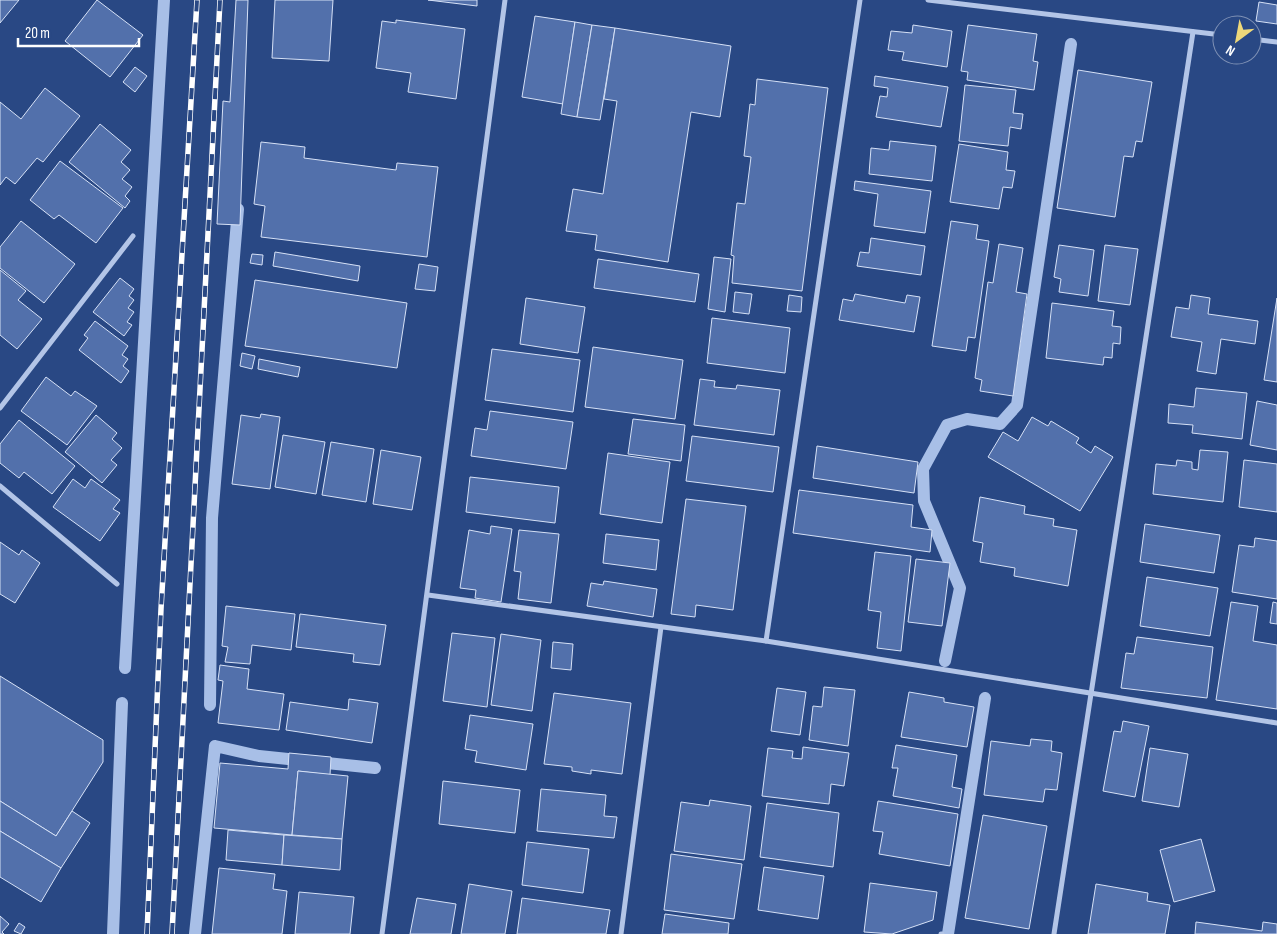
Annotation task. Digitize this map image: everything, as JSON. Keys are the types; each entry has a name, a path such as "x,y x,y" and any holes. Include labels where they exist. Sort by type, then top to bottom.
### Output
{"street":[{"path":"382,934 505,0"},
{"path":"766,641 860,0"},
{"path":"928,0 1212,34"},
{"path":"1054,934 1193,32"},
{"path":"1262,40 1277,42"},
{"path":"0,408 132,236"},
{"path":"0,486 118,584"},
{"path":"428,595 766,641 1277,723"},
{"path":"621,934 661,627"}],"building":[{"path":"0,0 19,0 0,23"},
{"path":"97,0 143,35 110,77 65,41"},
{"path":"236,0 248,0 240,225 217,224 223,101 230,102"},
{"path":"275,0 333,0 329,61 272,58"},
{"path":"428,0 477,0 477,6"},
{"path":"1259,2 1277,5 1277,24 1262,22 1262,15 1257,15"},
{"path":"535,16 575,22 563,104 522,97"},
{"path":"396,20 465,29 456,99 408,92 411,73 376,68 382,21 396,23"},
{"path":"575,22 592,25 577,117 561,114"},
{"path":"592,25 615,28 600,120 577,117"},
{"path":"913,25 952,31 947,67 902,60 904,52 888,50 891,31 912,33"},
{"path":"968,25 1037,34 1033,61 1038,62 1034,90 967,80 968,72 961,71"},
{"path":"615,28 731,46 720,117 691,112 668,262 595,250 597,235 566,231 573,189 603,194 617,101 604,99"},
{"path":"135,67 147,76 135,92 123,82"},
{"path":"1078,70 1152,82 1142,142 1136,141 1133,157 1124,156 1115,217 1057,208"},
{"path":"875,76 948,87 941,127 876,117 880,96 887,97 888,88 874,86"},
{"path":"757,79 828,88 802,291 732,283 734,256 731,255 737,203 745,204 751,157 744,156 750,104 755,105"},
{"path":"965,85 1016,90 1013,113 1023,114 1021,129 1010,127 1008,146 959,141"},
{"path":"45,88 80,116 43,162 37,158 15,184 6,177 0,185 0,102 21,119"},
{"path":"100,124 131,150 121,162 130,170 122,179 132,187 125,196 130,201 125,208 69,162"},
{"path":"890,141 936,146 932,181 869,174 871,148 889,150"},
{"path":"261,142 305,147 304,158 396,170 397,163 438,167 427,257 261,237 265,206 254,204"},
{"path":"959,144 1008,152 1006,170 1015,171 1012,188 1003,187 999,209 950,202"},
{"path":"60,161 123,208 96,243 59,215 54,219 30,200"},
{"path":"855,181 931,191 925,233 874,226 878,194 854,190"},
{"path":"21,221 75,264 44,303 0,268 0,247"},
{"path":"951,221 978,225 976,239 989,241 975,338 968,337 966,351 932,346"},
{"path":"871,238 925,246 921,275 857,266 860,252 869,253"},
{"path":"999,244 1023,248 1016,292 1027,294 1013,396 980,391 982,380 975,378 988,282 993,283"},
{"path":"1059,245 1094,250 1088,296 1059,292 1061,279 1054,277"},
{"path":"1105,245 1138,249 1130,305 1098,301"},
{"path":"275,252 360,266 358,281 273,266"},
{"path":"252,254 263,255 262,265 250,263"},
{"path":"714,257 731,259 725,312 708,309"},
{"path":"598,259 699,274 695,302 594,288"},
{"path":"419,264 438,267 435,291 415,289"},
{"path":"0,270 26,291 18,300 42,319 17,349 0,335"},
{"path":"120,278 134,289 129,296 134,300 128,308 134,312 127,322 132,325 124,336 93,312"},
{"path":"255,280 407,303 397,368 245,346"},
{"path":"735,292 752,294 749,314 733,312"},
{"path":"855,294 905,303 907,295 920,297 914,332 839,320 843,299 853,301"},
{"path":"789,295 802,297 801,312 787,311"},
{"path":"1191,295 1210,298 1208,314 1258,321 1255,344 1221,339 1216,374 1197,371 1202,342 1171,337 1176,307 1189,309"},
{"path":"526,298 585,307 578,353 520,344"},
{"path":"1277,298 1277,382 1264,380"},
{"path":"1052,303 1114,311 1112,326 1121,327 1120,344 1113,343 1112,358 1104,357 1103,365 1046,358"},
{"path":"712,318 790,328 785,373 707,363"},
{"path":"95,321 128,346 122,355 128,359 123,366 129,371 121,383 79,350 88,338 84,335"},
{"path":"593,347 683,360 675,419 585,407"},
{"path":"492,349 580,360 573,412 485,400"},
{"path":"242,353 255,356 252,369 240,366"},
{"path":"259,359 300,367 298,377 258,369"},
{"path":"46,377 71,396 75,391 97,406 67,445 21,411"},
{"path":"700,379 715,381 714,387 736,389 737,385 780,390 774,435 694,425"},
{"path":"1196,388 1247,393 1242,439 1192,433 1193,425 1168,423 1169,404 1194,407"},
{"path":"1257,401 1277,405 1277,450 1250,445"},
{"path":"490,411 573,422 566,469 471,456 475,428 487,430"},
{"path":"261,414 280,417 270,489 232,484 241,415 260,418"},
{"path":"96,415 117,433 112,439 122,448 111,460 117,465 102,483 65,452"},
{"path":"1032,417 1048,426 1051,421 1079,438 1076,443 1091,453 1095,446 1113,457 1080,511 988,457 1003,432 1018,441"},
{"path":"633,419 685,425 681,461 628,454"},
{"path":"19,420 75,466 52,494 24,472 19,478 0,463 0,444"},
{"path":"283,435 325,442 316,494 275,487"},
{"path":"692,436 779,447 773,492 686,481"},
{"path":"331,442 374,449 366,502 322,495"},
{"path":"817,446 918,462 914,493 813,478"},
{"path":"381,450 421,457 412,510 373,504"},
{"path":"1200,450 1228,452 1223,502 1153,494 1156,464 1176,466 1177,460 1192,462 1192,469 1198,470"},
{"path":"608,453 670,462 662,523 600,514"},
{"path":"1244,460 1277,464 1277,512 1239,507"},
{"path":"470,477 559,487 555,523 466,512"},
{"path":"73,479 85,488 91,479 120,500 113,509 120,513 100,541 53,507"},
{"path":"799,490 913,505 911,527 932,530 930,552 793,533"},
{"path":"980,497 1025,506 1024,514 1054,519 1053,526 1077,530 1068,586 1014,576 1015,568 980,562 983,543 973,541"},
{"path":"686,499 746,506 733,610 696,605 695,617 671,614"},
{"path":"1145,524 1220,535 1214,573 1140,562"},
{"path":"491,526 512,529 501,602 475,598 476,590 460,588 469,530 490,534"},
{"path":"519,530 559,534 551,603 518,599 521,572 514,571"},
{"path":"606,534 659,540 656,570 603,563"},
{"path":"1255,538 1277,541 1277,599 1232,592 1239,545 1254,547"},
{"path":"0,542 19,555 22,550 40,563 15,603 0,594"},
{"path":"875,552 911,556 901,651 877,648 881,612 868,610"},
{"path":"916,559 950,563 942,626 908,622"},
{"path":"1147,577 1218,588 1210,636 1140,626"},
{"path":"604,581 657,589 653,617 587,606 591,583 603,585"},
{"path":"1231,602 1258,606 1253,641 1277,645 1277,709 1216,700"},
{"path":"1273,602 1277,603 1277,624 1270,623"},
{"path":"226,606 295,614 291,650 252,645 250,664 225,662 228,647 222,646"},
{"path":"300,614 386,625 380,665 353,662 354,654 296,647"},
{"path":"452,633 495,638 487,707 443,701"},
{"path":"501,634 541,640 532,711 491,705"},
{"path":"1137,637 1213,647 1207,698 1121,688 1126,653 1134,654"},
{"path":"553,642 573,644 571,670 551,668"},
{"path":"220,665 249,669 247,689 284,694 279,730 218,723 223,681 218,680"},
{"path":"0,676 103,740 103,762 56,836 0,801"},
{"path":"824,687 855,690 848,746 809,740 813,706 822,707"},
{"path":"777,688 806,692 800,735 771,731"},
{"path":"909,692 944,698 944,702 974,707 967,747 901,737"},
{"path":"554,693 631,703 622,774 591,770 591,774 572,771 572,767 544,764"},
{"path":"349,699 378,703 372,743 286,730 290,702 348,710"},
{"path":"470,715 533,724 526,770 475,762 477,751 465,749"},
{"path":"1123,721 1149,726 1135,797 1103,791 1114,731 1121,732"},
{"path":"1031,739 1052,741 1051,751 1062,753 1057,790 1045,789 1043,802 984,795 991,741 1030,746"},
{"path":"896,745 957,755 952,787 962,789 959,808 893,796 898,768 892,768"},
{"path":"803,747 849,753 844,786 831,784 829,804 762,796 768,748 793,751 792,758 802,759"},
{"path":"1150,748 1188,754 1179,807 1142,801"},
{"path":"289,753 331,757 330,775 298,771 292,835 214,828 220,763 288,769"},
{"path":"298,771 348,776 342,839 292,835"},
{"path":"443,781 520,790 515,833 439,824"},
{"path":"541,789 606,795 604,816 617,817 614,838 537,831"},
{"path":"710,800 751,806 744,860 674,851 681,802 709,806"},
{"path":"0,801 56,836 72,811 90,823 61,868 0,831"},
{"path":"878,801 958,814 950,866 879,854 883,832 873,831"},
{"path":"767,803 839,813 833,867 760,857"},
{"path":"983,815 1047,826 1029,929 965,918"},
{"path":"228,830 284,835 282,865 226,860"},
{"path":"0,831 61,868 41,902 0,877"},
{"path":"284,835 342,839 340,870 282,865"},
{"path":"1201,839 1215,891 1174,902 1160,850"},
{"path":"527,842 589,849 583,893 522,885"},
{"path":"671,854 742,864 734,919 664,910"},
{"path":"764,867 824,876 818,919 758,910"},
{"path":"219,868 275,874 273,889 287,891 282,934 212,934"},
{"path":"870,883 937,892 933,920 892,934 864,932"},
{"path":"469,884 512,891 505,934 461,934"},
{"path":"1096,884 1148,893 1147,901 1170,905 1165,934 1088,934"},
{"path":"299,892 354,897 350,934 295,934"},
{"path":"417,898 456,904 451,934 410,934"},
{"path":"522,898 610,910 606,934 517,934"},
{"path":"665,914 729,923 728,934 662,934"},
{"path":"0,916 9,924 2,932 4,934 0,934"},
{"path":"1196,922 1262,931 1263,922 1277,924 1277,934 1195,934"},
{"path":"19,923 25,927 21,934 14,931"}],"waterway":[{"path":"125,668 164,0"},
{"path":"945,661 960,588 924,501 923,469 947,425 967,419 1000,424 1017,405 1071,44"},
{"path":"210,705 212,518 238,209"},
{"path":"948,934 985,698"},
{"path":"113,934 122,703"},
{"path":"195,934 215,746 259,756 375,768"}],"railway":[{"path":"147,934 161,609 197,0"},
{"path":"172,934 220,0"}]}
